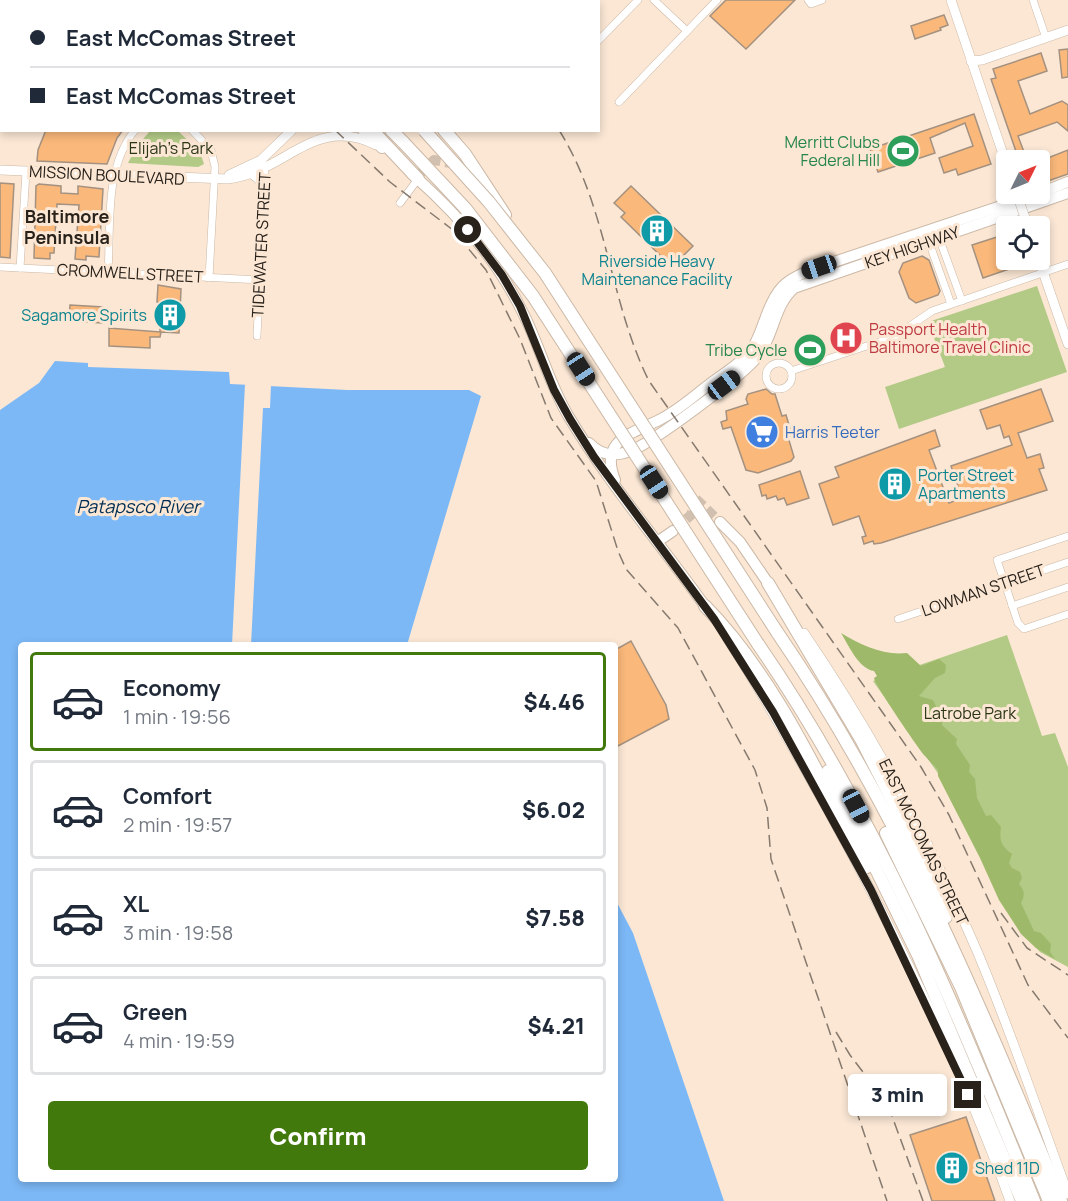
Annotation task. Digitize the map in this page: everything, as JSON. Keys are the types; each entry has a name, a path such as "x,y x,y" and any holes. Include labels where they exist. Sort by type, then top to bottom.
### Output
{"highway":[{"path":"374,132 419,176"},
{"path":"393,132 465,208 533,296 803,712 895,880 960,1021 1034,1201"},
{"path":"426,132 489,202 551,282 816,689 917,874 970,983"},
{"path":"446,132 465,154 506,216"},
{"path":"768,583 839,700 879,773 936,893 970,983 1061,1201"},
{"path":"705,606 729,631 785,716 937,998"},
{"path":"777,632 875,811 925,910 973,1014 1049,1201"},
{"path":"758,644 851,817 937,998 1022,1201"}],"main road":[{"path":"365,132 419,176 468,230 508,284 526,319 554,390 580,434 705,606"},
{"name":"KEY HIGHWAY","path":"1050,189 1068,182"},
{"name":"KEY HIGHWAY","path":"612,455 616,446 626,435 660,420 741,360 755,344 777,291 788,280 802,273 1068,193"},
{"name":"KEY HIGHWAY","path":"612,455 639,447 749,366 766,343 782,301 794,288 1010,204"},
{"path":"580,434 596,449 612,455 611,468 618,489"},
{"name":"EAST MCCOMAS STREET","path":"720,522 740,542 768,583"},
{"path":"657,542 673,531"}],"street":[{"path":"600,39 638,0"},
{"path":"654,0 687,31"},
{"path":"619,102 717,0"},
{"path":"809,2 822,0"},
{"path":"951,0 1002,150"},
{"path":"1032,0 1046,38"},
{"path":"971,61 982,60 1068,30"},
{"path":"108,272 114,176 122,151 134,132"},
{"path":"194,132 211,150 215,167 209,278"},
{"name":"MISSION BOULEVARD","path":"214,180 243,170 269,154 290,132"},
{"name":"MISSION BOULEVARD","path":"0,170 214,180 250,174 265,168 309,142 328,136 356,137 381,147"},
{"name":"TIDEWATER STREET","path":"257,336 265,168 269,154"},
{"path":"20,268 26,172"},
{"path":"250,174 264,188"},
{"path":"400,202 419,176"},
{"path":"932,235 962,301"},
{"path":"932,235 951,304"},
{"path":"791,371 894,337 926,314 1068,264"},
{"name":"CROMWELL STREET","path":"0,267 259,280"},
{"path":"1044,272 1065,326 1068,345"},
{"path":"1068,536 997,560 1018,623 1024,629 1068,614"},
{"name":"LOWMAN STREET","path":"898,619 1068,562"},
{"name":"EAST MCCOMAS STREET","path":"768,583 832,674 869,732 957,906 996,997 1068,1194"},
{"path":"1012,606 1068,587"},
{"path":"705,606 758,687 871,890 963,1084 1010,1201"}],"green space":[{"name":"Elijah's Park","path":"149,132 179,132 200,152 204,164 198,167 128,163 137,146"},
{"path":"1037,286 1067,372 899,429 885,387 945,367 928,322"},
{"path":"841,633 873,649 890,653 907,653 921,666 939,659 946,665 945,673 935,678 919,696 933,700 936,706 934,715 942,718 942,725 957,739 956,744 970,765 969,772 975,779 977,798 986,816 991,815 1001,827 1002,842 1012,854 1009,863 1012,868 1020,872 1022,878 1019,884 1024,893 1021,903 1034,931 1041,933 1051,944 1050,952 1055,959 1036,948 1021,934 999,900 938,776 938,770 921,751 889,704 876,683 874,678 877,676 874,671 859,662"},
{"name":"Latrobe Park","path":"1007,635 1042,736 1055,733 1068,767 1068,967 1040,952 1026,937 937,772 873,681"}],"water":[{"name":"Patapsco River","path":"55,361 88,363 88,367 229,372 230,384 347,390 469,390 481,396 408,642 18,642 18,1182 618,1182 618,905 633,933 724,1201 0,1201 0,410 39,383"}],"pier":[{"path":"245,384 271,385 270,408 263,408 251,642 232,642"}],"building":[{"path":"726,0 795,0 746,49 710,16"},
{"path":"944,15 948,25 940,28 941,30 915,39 911,26"},
{"path":"1068,49 1068,77 1062,78 1059,50"},
{"path":"1041,53 1047,71 1018,81 1030,114 1062,101 1068,105 1068,131 1057,122 1018,136 1023,150 1016,150 991,79 996,78 993,69"},
{"path":"974,114 991,164 958,175 956,169 944,173 939,158 973,146 965,123 930,138 935,153 878,172 870,149"},
{"path":"45,132 122,132 107,164 37,161 38,150"},
{"path":"1068,150 1068,174 1050,180 1050,157"},
{"path":"0,183 14,184 10,258 0,257"},
{"path":"39,184 61,186 61,193 78,194 78,186 103,189 99,257 86,256 86,260 75,259 79,205 57,204 54,253 50,253 50,259 34,258 36,186"},
{"name":"Riverside Heavy Maintenance Facility","path":"631,186 693,246 676,263 674,261 670,265 621,217 625,213 614,203"},
{"path":"996,237 996,270 1006,270 983,278 972,245"},
{"path":"922,256 929,260 940,291 938,295 916,303 909,298 899,272 903,263"},
{"name":"Sagamore Spirits","path":"158,285 181,289 179,333 161,332 160,337 150,337 150,348 109,346 109,328 160,332 161,303 157,302"},
{"path":"70,305 103,307 102,323 69,321"},
{"name":"Harris Teeter","path":"766,389 775,394 782,416 786,415 792,435 788,437 794,457 791,461 758,473 746,470 731,427 723,429 721,422 727,420 726,411 748,404 746,399 748,394"},
{"path":"1041,389 1053,421 1018,433 1027,458 1040,454 1044,468 1039,469 1047,490 881,543 874,544 873,541 864,544 862,537 866,536 859,516 833,525 819,484 839,477 835,467 935,430 940,446 929,450 949,503 962,498 951,466 1012,445 1009,436 1004,438 1000,425 987,429 980,410"},
{"path":"800,471 809,498 787,505 784,498 778,500 776,496 767,499 766,495 762,496 759,485"},
{"path":"631,641 666,705 669,719 618,746 618,648"},
{"name":"Shed 11D","path":"966,1117 995,1201 932,1201 910,1135"}],"tunnel":[{"path":"421,173 434,160 456,164"},
{"path":"696,499 720,522"},
{"path":"675,529 691,515 696,499"}],"railway":[{"path":"337,132 390,182 453,230 486,270 520,339 551,418 596,481 626,569 678,628 755,770 767,808 771,859 887,1201"},
{"path":"560,132 588,191 625,319 649,381 921,767 949,815 1028,985 1068,1038"},
{"path":"1001,913 1027,948 1068,975"},
{"path":"836,1032 850,1055 888,1105 923,1201"}],"place":[{"name":"Merritt Clubs Federal Hill","path":"903,151"},
{"name":"Riverside Heavy Maintenance Facility","path":"657,231"},
{"name":"Sagamore Spirits","path":"170,315"},
{"name":"Passport Health Baltimore Travel Clinic","path":"846,338"},
{"name":"Tribe Cycle","path":"810,350"},
{"name":"Harris Teeter","path":"762,432"},
{"name":"Porter Street Apartments","path":"895,484"},
{"name":"Shed 11D","path":"952,1168"}],"district":[{"name":"Baltimore Peninsula","path":"67,227"}],"route":[{"path":"468,230 508,284 532,332 554,390 594,457 714,619 773,712 871,890 968,1095"}]}
